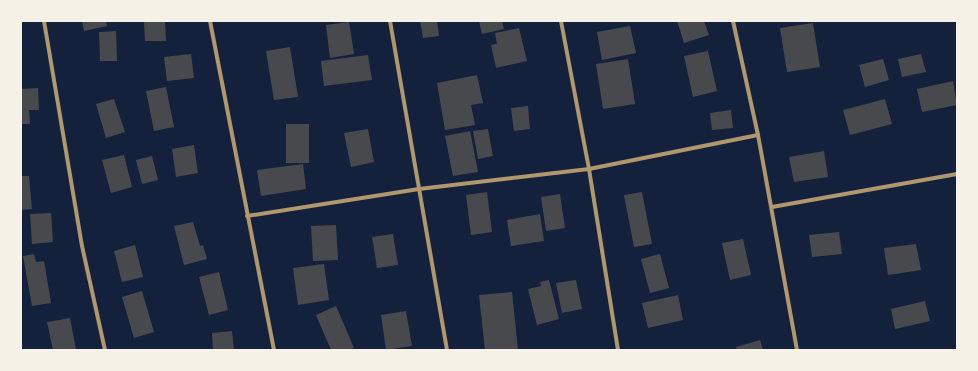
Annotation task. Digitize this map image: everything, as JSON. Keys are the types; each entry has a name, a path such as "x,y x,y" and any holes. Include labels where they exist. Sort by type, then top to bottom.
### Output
{"street":[{"path":"44,21 82,246 105,350"},
{"path":"210,21 274,350"},
{"path":"390,21 447,350"},
{"path":"561,21 589,169 618,350"},
{"path":"733,21 758,135 797,350"},
{"path":"247,216 418,189 589,169 758,135"},
{"path":"772,207 957,174"}],"building":[{"path":"82,21 106,21 107,26 84,31"},
{"path":"144,21 165,21 166,41 145,41"},
{"path":"420,21 437,21 439,36 423,38"},
{"path":"479,21 502,21 504,29 482,34"},
{"path":"677,21 704,21 709,35 684,43"},
{"path":"349,22 354,54 330,58 326,25"},
{"path":"813,23 820,67 787,72 780,28"},
{"path":"630,26 636,53 602,60 597,32"},
{"path":"519,28 527,61 496,68 491,45 497,44 495,33"},
{"path":"116,31 117,61 100,61 99,32"},
{"path":"290,47 298,97 274,100 266,51"},
{"path":"708,51 717,91 693,97 684,56"},
{"path":"191,54 194,78 167,81 164,57"},
{"path":"921,54 926,72 902,77 898,59"},
{"path":"368,55 372,80 324,86 321,61"},
{"path":"628,59 635,104 603,109 596,64"},
{"path":"883,59 889,80 865,87 859,65"},
{"path":"477,75 483,103 471,105 475,125 445,130 437,83"},
{"path":"953,81 957,105 922,112 917,89"},
{"path":"166,87 174,127 154,131 146,91"},
{"path":"38,88 39,110 29,110 30,124 21,124 21,89"},
{"path":"114,99 125,132 106,138 96,104"},
{"path":"885,99 892,124 850,135 843,110"},
{"path":"528,106 530,129 514,131 511,108"},
{"path":"731,110 733,128 712,130 710,113"},
{"path":"286,124 309,124 309,163 286,163"},
{"path":"368,129 374,162 351,167 344,133"},
{"path":"488,129 493,156 478,159 473,131"},
{"path":"470,131 478,172 453,176 445,136"},
{"path":"194,145 198,173 176,177 172,149"},
{"path":"824,151 828,177 794,182 789,157"},
{"path":"124,155 132,187 111,193 102,160"},
{"path":"152,156 158,180 142,184 136,160"},
{"path":"303,164 306,189 261,196 257,170"},
{"path":"21,176 29,176 32,209 21,210"},
{"path":"487,192 492,232 471,235 466,195"},
{"path":"642,192 652,244 634,247 624,195"},
{"path":"560,194 565,228 546,231 541,197"},
{"path":"51,213 53,242 32,244 30,214"},
{"path":"540,214 544,241 511,246 507,220"},
{"path":"193,222 200,246 203,245 207,259 184,265 174,226"},
{"path":"336,225 338,260 313,261 311,226"},
{"path":"839,232 842,254 812,257 809,235"},
{"path":"393,234 398,265 377,268 372,237"},
{"path":"743,239 751,275 730,280 722,243"},
{"path":"916,244 921,270 888,275 884,248"},
{"path":"135,245 143,277 122,282 114,251"},
{"path":"34,254 36,262 44,261 51,303 32,306 23,256"},
{"path":"660,254 669,288 650,293 641,259"},
{"path":"324,264 329,300 298,305 293,268"},
{"path":"219,272 228,310 209,315 199,277"},
{"path":"549,280 559,319 537,325 528,289 541,286 540,282"},
{"path":"576,280 582,309 562,313 556,283"},
{"path":"142,291 154,332 134,338 122,297"},
{"path":"512,292 518,350 485,350 479,295"},
{"path":"678,295 683,320 648,328 642,303"},
{"path":"925,301 930,321 895,329 891,309"},
{"path":"336,306 354,348 348,350 331,350 316,315"},
{"path":"406,311 412,346 386,350 381,315"},
{"path":"70,318 76,350 53,350 47,322"},
{"path":"232,331 234,350 213,350 212,333"},
{"path":"760,340 763,350 737,350 736,347"}]}
